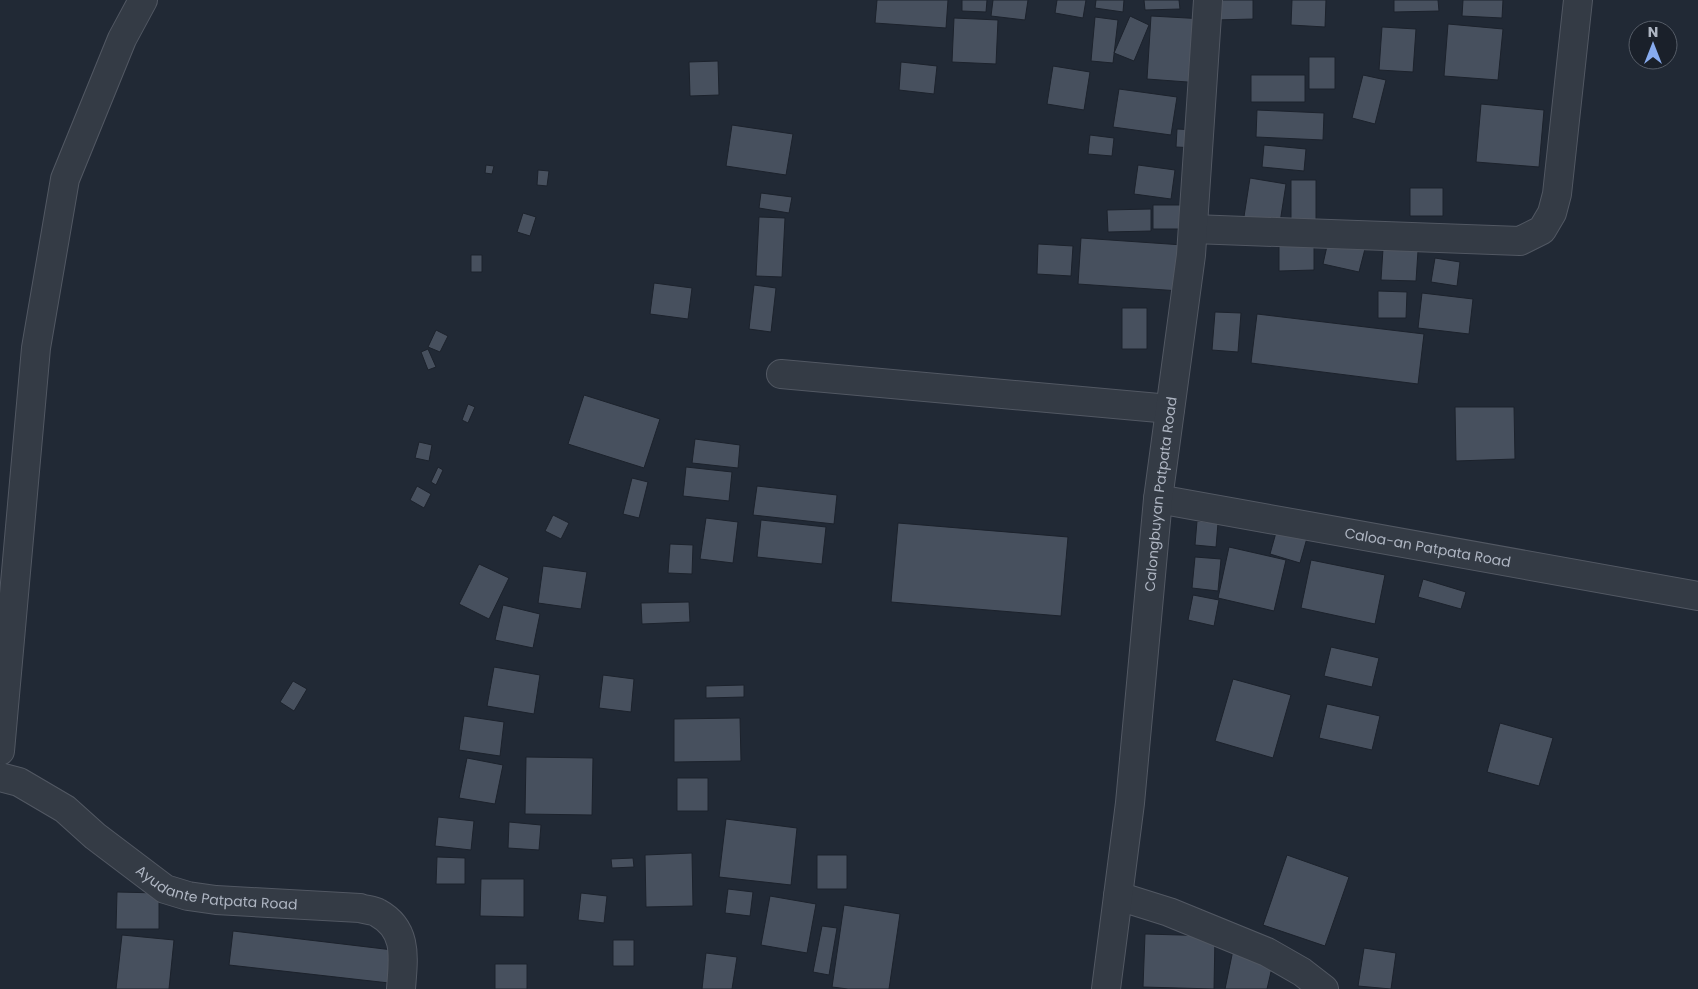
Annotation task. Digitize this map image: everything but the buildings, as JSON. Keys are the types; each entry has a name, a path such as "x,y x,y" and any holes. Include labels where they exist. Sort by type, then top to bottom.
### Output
{"street":[{"path":"0,752 36,348 65,179 122,39 144,0"},
{"name":"Calongbuyan Patpata Road","path":"1106,989 1130,803 1158,499 1191,255 1208,0"},
{"path":"1193,230 1520,240 1542,230 1552,213 1557,194 1578,0"},
{"path":"781,374 1170,409"},
{"name":"Caloa-an Patpata Road","path":"1158,499 1698,596"},
{"name":"Ayudante Patpata Road","path":"0,777 19,782 65,809 95,836 165,888 188,896 216,900 360,908 378,912 395,926 403,945 402,989"},
{"path":"1118,896 1169,912 1267,952 1302,972 1324,989"}]}
